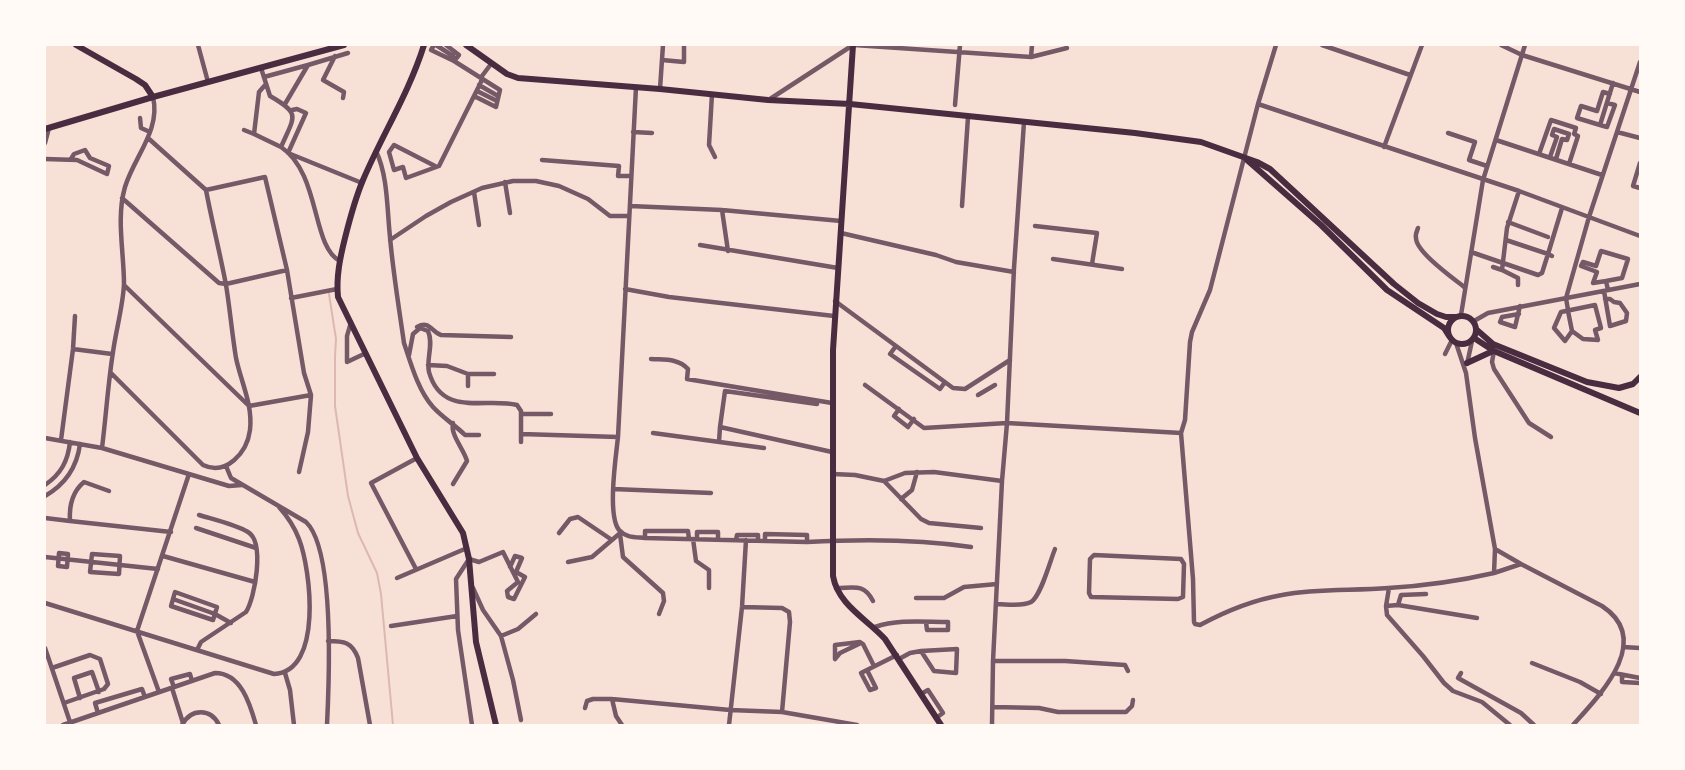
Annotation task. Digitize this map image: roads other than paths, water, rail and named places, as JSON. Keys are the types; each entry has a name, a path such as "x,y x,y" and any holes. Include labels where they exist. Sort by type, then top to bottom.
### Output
{"main road":[{"path":"76,45 145,86 153,97"},
{"path":"47,129 153,97 344,45"},
{"path":"424,45 409,85 362,183 352,211 335,289 417,458 463,533 469,559 476,642 496,725"},
{"path":"466,45 491,64 518,78 768,100 850,104 1201,142 1270,169 1394,284 1418,303 1437,314 1446,317 1466,316 1474,321 1477,330 1493,344 1572,377 1611,388 1628,387 1639,380"},
{"path":"853,45 834,316 831,403 832,569 836,588 854,611 875,627 898,657 941,725"},
{"path":"1244,157 1321,225 1387,290 1444,328 1452,339 1464,344 1473,339 1477,330"},
{"path":"1452,339 1449,323 1458,316"},
{"path":"1473,339 1494,351 1640,413"},
{"path":"1467,363 1494,351"}],"street":[{"path":"198,45 208,82"},
{"path":"435,45 453,56 454,62 479,85 498,98 496,107 474,96"},
{"path":"446,45 459,55 454,62"},
{"path":"660,89 663,45"},
{"path":"662,60 684,62 684,45"},
{"path":"768,100 853,45 1031,57 1067,48"},
{"path":"956,105 960,45"},
{"path":"1031,57 1032,45"},
{"path":"1276,45 1258,104 1210,290 1192,332 1185,420 1181,433 1194,622 1200,625 1240,606 1284,595 1455,582 1521,564"},
{"path":"1322,45 1410,75"},
{"path":"1384,147 1422,45"},
{"path":"1501,45 1522,55 1640,92"},
{"path":"1458,316 1483,180 1526,45"},
{"path":"264,77 348,53"},
{"path":"335,56 323,80 344,92 343,98"},
{"path":"1572,331 1565,341 1554,328 1561,312 1568,310 1594,304 1601,328 1595,330 1598,340 1583,339 1572,331 1568,310 1566,298 1588,217 1640,62"},
{"path":"285,104 308,64"},
{"path":"435,166 394,145 389,152 393,170 403,167 406,178 439,166 482,76 491,64"},
{"path":"261,68 270,96 292,110 293,116 281,147"},
{"path":"1610,94 1603,92 1597,111 1581,106 1577,118 1600,125 1610,94 1613,83"},
{"path":"254,134 259,92 266,84"},
{"path":"636,87 618,437 613,489 615,521 620,533 623,557 663,593 664,601 659,615"},
{"path":"712,94 709,145 715,158"},
{"path":"102,448 112,354 124,285 122,198 133,167 149,135 154,117 153,97"},
{"path":"1258,104 1519,191 1640,236"},
{"path":"292,110 297,109 313,116"},
{"path":"288,153 306,113"},
{"path":"962,206 968,117"},
{"path":"111,373 203,465 210,468 226,466 245,447 250,430 249,406 236,359 226,284 206,190 141,128 140,118"},
{"path":"1539,154 1551,120 1576,128 1574,134 1578,136 1569,164"},
{"path":"992,725 1002,481 1024,122"},
{"path":"45,143 47,129"},
{"path":"1554,129 1569,135 1567,140 1563,139 1553,158 1557,137 1552,135 1554,129"},
{"path":"244,130 281,147 302,171 308,183 324,241 331,254 340,261"},
{"path":"633,132 652,133"},
{"path":"1617,132 1640,138"},
{"path":"1448,133 1475,142 1469,160 1487,166"},
{"path":"1496,140 1602,175"},
{"path":"45,159 71,159 107,174 109,166 90,158 85,150 74,154 71,159"},
{"path":"376,151 380,159 384,182 404,343 409,358 416,377 433,407 465,435 479,435"},
{"path":"288,153 362,183"},
{"path":"542,160 619,166 618,176 631,176"},
{"path":"1640,163 1633,186 1640,188"},
{"path":"206,190 265,177 287,270 304,373 311,395 308,432 299,472"},
{"path":"390,240 426,216 474,192 505,182 528,181 552,184 581,195 610,216 629,216"},
{"path":"505,182 510,213"},
{"path":"1502,270 1509,222 1519,191"},
{"path":"474,192 478,225"},
{"path":"122,198 219,283 226,284 287,270"},
{"path":"630,206 722,210 841,221"},
{"path":"1470,252 1540,274 1550,255 1562,208"},
{"path":"722,210 728,251"},
{"path":"1509,222 1548,237"},
{"path":"1035,226 1097,233 1092,264"},
{"path":"1418,228 1415,238 1419,246 1428,257 1464,287"},
{"path":"841,233 936,255 956,262 1014,272"},
{"path":"1506,240 1550,255"},
{"path":"700,245 838,268"},
{"path":"1601,251 1628,259 1622,278 1606,280 1593,283 1597,272 1581,266 1583,262 1596,266 1601,251"},
{"path":"1053,259 1122,269"},
{"path":"1493,267 1518,278 1518,285"},
{"path":"1605,299 1620,303 1627,313 1626,321 1610,326 1605,299 1606,280"},
{"path":"1474,321 1488,313 1640,284"},
{"path":"124,285 249,406"},
{"path":"291,298 335,289"},
{"path":"625,289 669,297 834,316"},
{"path":"835,301 953,388 962,390 1010,360"},
{"path":"1519,314 1520,306"},
{"path":"61,440 75,315"},
{"path":"351,322 347,336 347,362 366,353"},
{"path":"409,358 416,327 424,324 441,335 511,337"},
{"path":"413,334 420,328 426,329 429,334 428,365 433,382 450,399 464,404 514,404 519,408 521,442"},
{"path":"1445,354 1452,339"},
{"path":"1452,339 1466,373"},
{"path":"1473,339 1466,373 1480,471 1495,549 1494,573"},
{"path":"896,346 890,354 940,389 945,382"},
{"path":"73,349 112,354"},
{"path":"1494,351 1492,362 1494,369 1529,423 1551,436"},
{"path":"651,359 676,360 684,364 688,369 687,379 831,403"},
{"path":"428,365 447,366 468,374 494,374"},
{"path":"468,374 468,386"},
{"path":"979,380 986,390"},
{"path":"865,385 914,419 920,426 928,428 1007,423 1181,433"},
{"path":"978,395 994,385"},
{"path":"719,442 725,391 817,404"},
{"path":"249,406 311,395"},
{"path":"899,409 894,416 908,427 914,419"},
{"path":"521,414 551,414"},
{"path":"453,423 452,432 461,445 467,461 453,484"},
{"path":"720,427 832,452"},
{"path":"653,433 764,448"},
{"path":"521,434 618,437"},
{"path":"45,438 102,448 229,486 242,485"},
{"path":"45,485 62,468 69,454 70,442"},
{"path":"45,496 62,484 72,471 80,444"},
{"path":"416,569 371,483 417,458"},
{"path":"226,466 231,478 306,522 312,528 316,538 326,584 329,682 327,725"},
{"path":"901,499 912,490 917,472"},
{"path":"884,481 905,473 934,472 1002,481"},
{"path":"159,692 137,631 189,474"},
{"path":"833,474 863,476 884,481 921,519 929,523 981,528"},
{"path":"70,521 72,497 79,486 84,483 108,491"},
{"path":"613,489 711,493"},
{"path":"45,603 273,674 285,673 298,663 307,633 310,604 308,577 302,550 291,521 279,507"},
{"path":"197,650 201,642 246,612 250,605 255,582 256,548 248,532 199,515"},
{"path":"45,518 171,532"},
{"path":"559,533 570,519 578,518 612,540"},
{"path":"196,528 256,548"},
{"path":"620,533 645,538 645,531 688,531 693,539 696,561 709,570 709,588"},
{"path":"693,539 697,532 718,532 718,540 765,541 765,534 807,535 807,542 919,542 971,547"},
{"path":"568,562 592,557 620,533"},
{"path":"736,540 737,535 758,535 758,541"},
{"path":"729,725 742,607 746,540"},
{"path":"397,578 467,548"},
{"path":"997,604 1031,602 1037,595 1055,549"},
{"path":"1495,549 1611,612 1622,627 1623,646 1620,662 1601,694 1573,725"},
{"path":"472,725 458,630 456,579 469,559 479,562 503,552 510,567 518,582 507,591 508,597 513,599 525,577 516,572 522,558 515,556 510,567"},
{"path":"45,557 58,559 59,553 68,554 68,560 158,569"},
{"path":"92,554 120,556 119,574 90,572 91,562 92,554"},
{"path":"1182,598 1184,564 1181,559 1094,555 1090,557 1089,592 1091,597 1193,600"},
{"path":"163,556 255,582"},
{"path":"916,598 944,598 964,587 997,584"},
{"path":"472,586 483,610 501,636 521,720"},
{"path":"836,588 862,588 873,602"},
{"path":"1389,588 1387,615 1444,683 1453,691 1482,702 1509,725"},
{"path":"175,592 217,607 215,614 213,620 171,606 175,592"},
{"path":"1398,605 1401,595 1426,594"},
{"path":"1386,606 1398,605 1476,618"},
{"path":"742,607 782,608 789,612 782,712"},
{"path":"215,614 231,623"},
{"path":"501,636 519,629 536,614"},
{"path":"391,627 457,616"},
{"path":"875,627 888,622 926,622 948,622 948,630 927,630 926,622"},
{"path":"328,641 347,643 354,648 358,658 370,725"},
{"path":"861,643 840,653 835,659 836,645 857,641 861,643 874,666"},
{"path":"1623,646 1640,648"},
{"path":"45,648 71,724"},
{"path":"867,670 910,652 921,651 957,649 956,673 934,671 921,651"},
{"path":"52,668 90,655 98,657 108,684 99,692 64,703"},
{"path":"993,661 1065,661 1125,665 1128,671"},
{"path":"1532,663 1580,682 1601,694"},
{"path":"80,698 74,678 92,672 99,692"},
{"path":"285,673 290,690 294,725"},
{"path":"1461,673 1458,678 1521,713 1534,725"},
{"path":"1614,673 1640,678"},
{"path":"182,724 171,679 190,674 192,681"},
{"path":"63,725 215,674 229,676 236,681 246,696 256,725"},
{"path":"1622,676 1622,682 1640,683"},
{"path":"98,713 95,703 142,688 145,697"},
{"path":"612,699 616,716 622,725"},
{"path":"585,708 587,701 612,699 730,710 782,712 857,725"},
{"path":"994,707 1039,708 1058,712 1126,712 1132,706 1133,700"},
{"path":"178,706 191,714"},
{"path":"182,724 191,714 200,712 209,714 216,719 219,725"},
{"path":"813,725 814,717"}],"waterway":[{"path":"329,294 336,339 335,406 348,496 358,533 377,573 393,725"}]}
